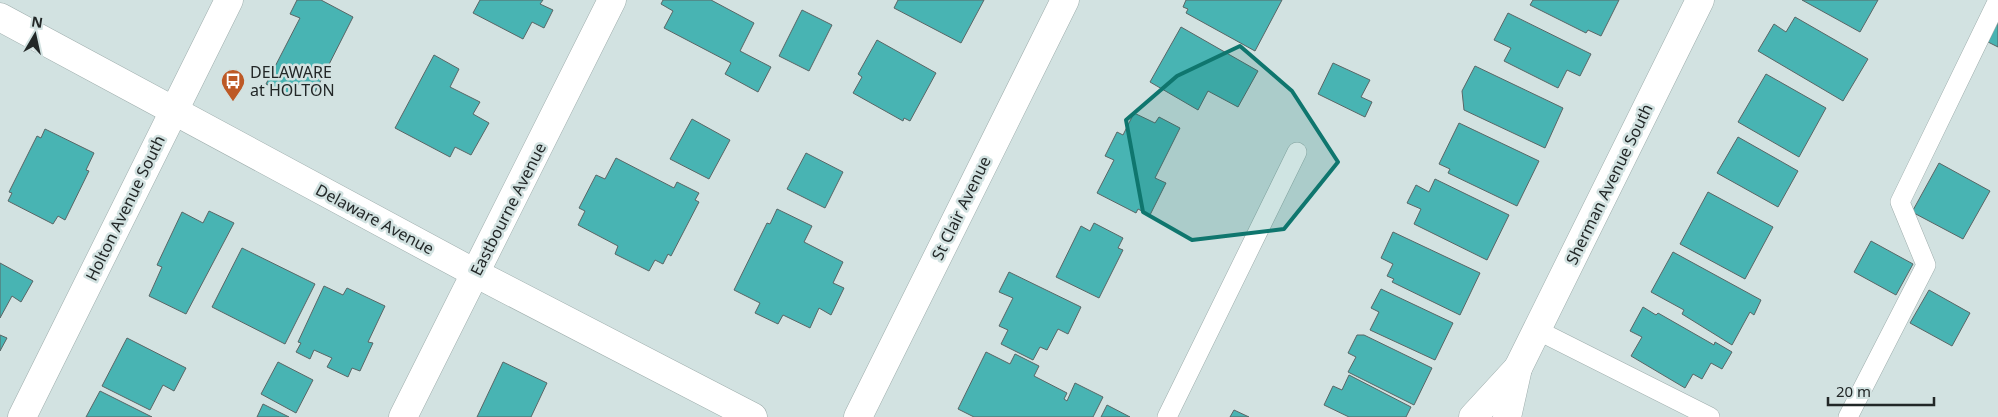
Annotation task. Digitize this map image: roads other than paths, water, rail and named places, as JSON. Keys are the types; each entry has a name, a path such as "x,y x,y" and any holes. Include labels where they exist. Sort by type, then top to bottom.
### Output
{"street":[{"name":"Holton Avenue South","path":"22,417 229,0"},
{"name":"Eastbourne Avenue","path":"404,417 612,0"},
{"name":"St Clair Avenue","path":"858,417 1065,0"},
{"name":"Sherman Avenue South","path":"1507,417 1518,368 1700,0"},
{"name":"Delaware Avenue","path":"0,17 476,273 753,417"},
{"name":"Sherman Avenue South","path":"1473,417 1518,368"}],"lane":[{"path":"1848,417 1926,265 1900,202 1998,0"},
{"path":"1167,417 1297,152"},
{"path":"1537,330 1710,417"}],"place":[{"name":"DELAWARE at HOLTON","path":"233,102"}]}
